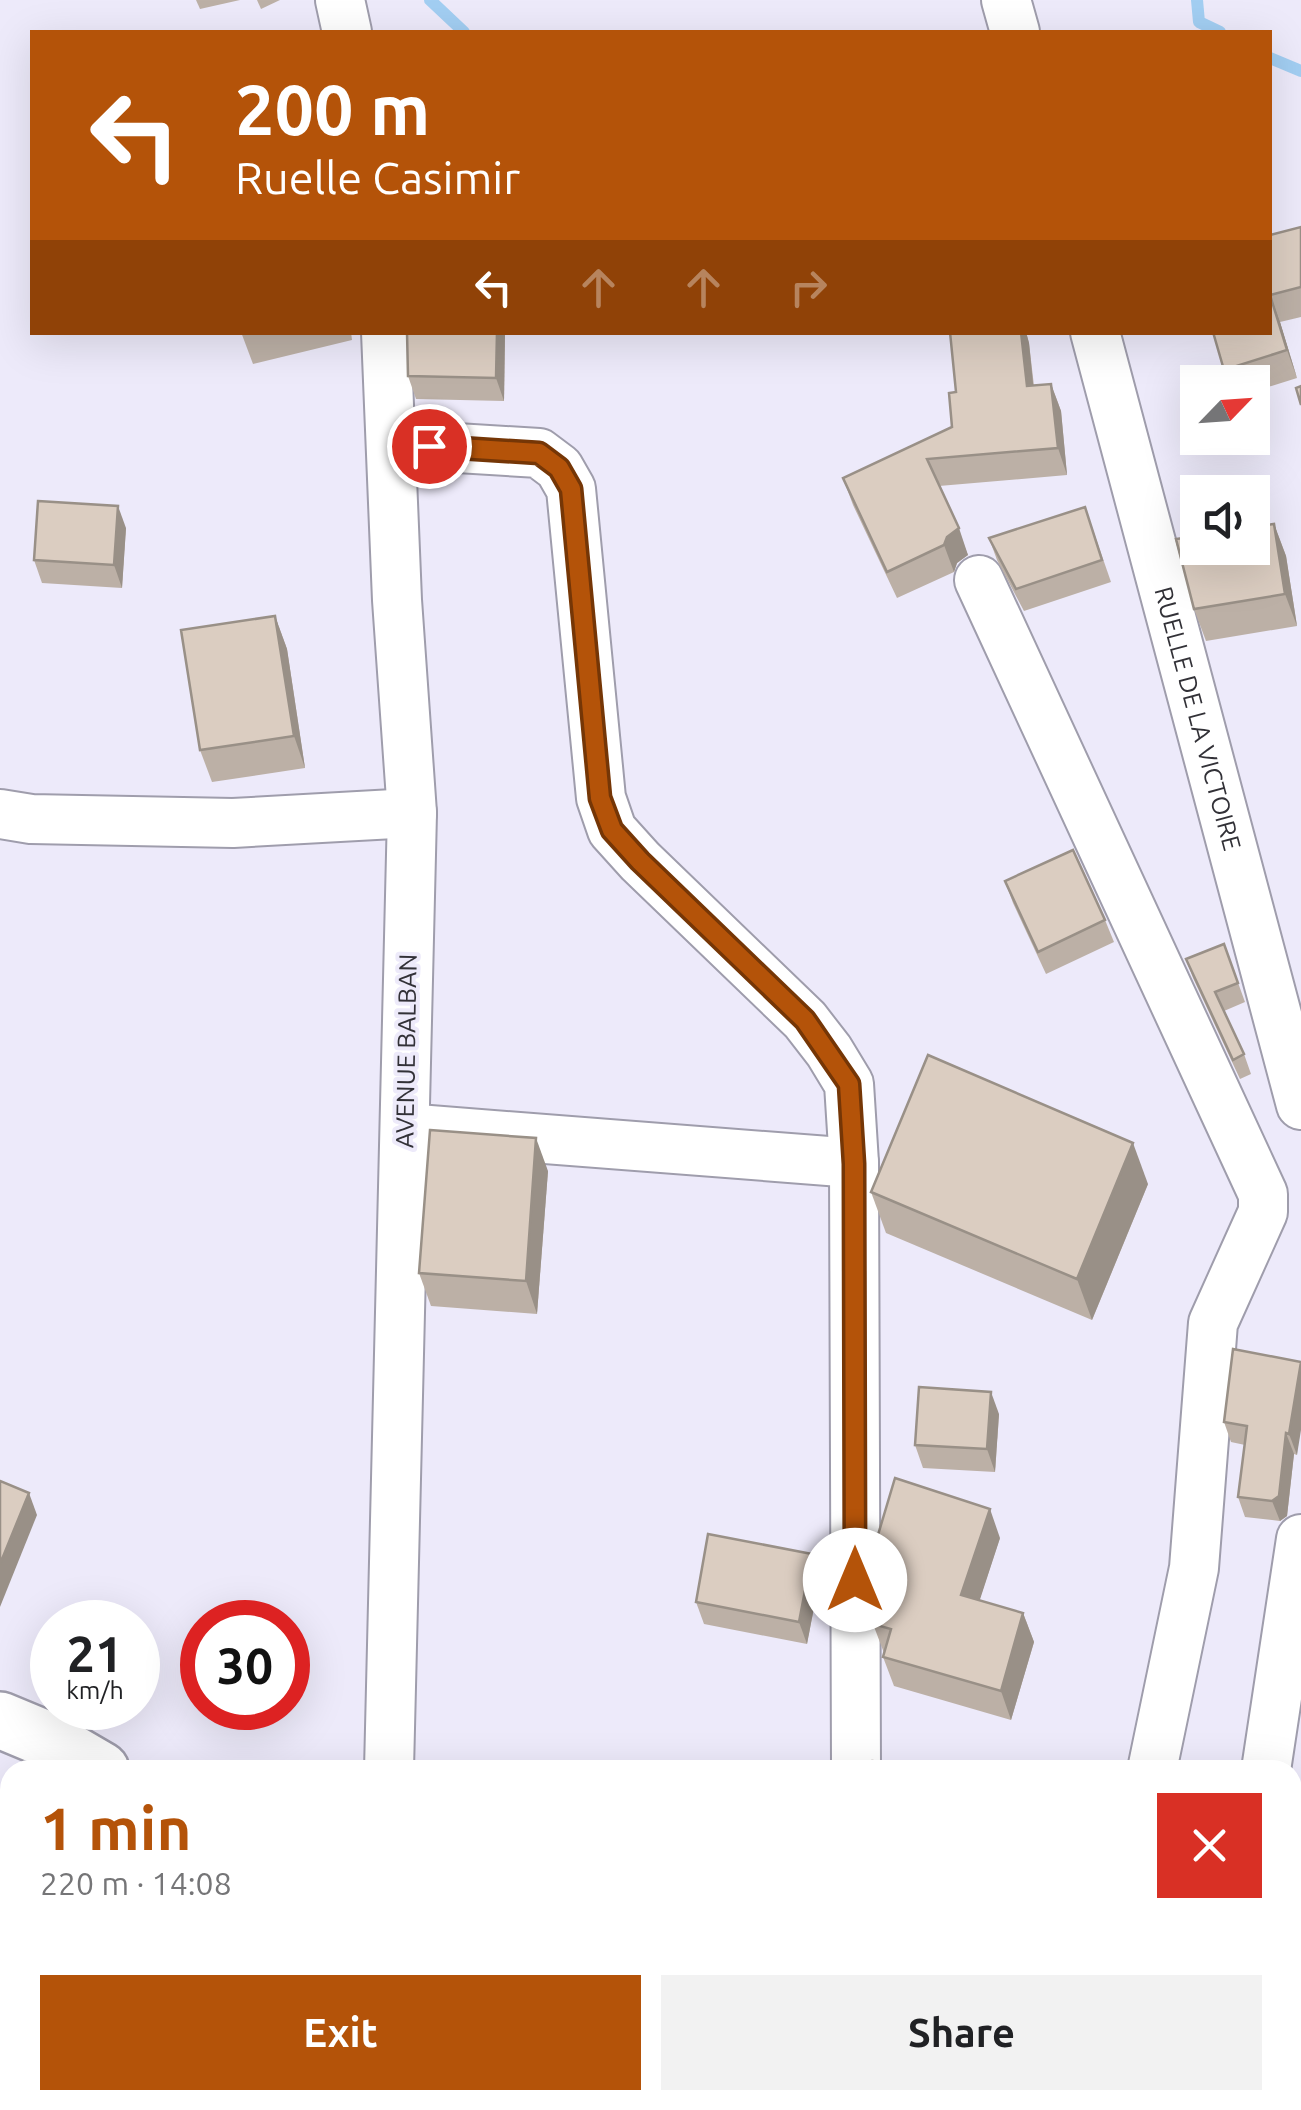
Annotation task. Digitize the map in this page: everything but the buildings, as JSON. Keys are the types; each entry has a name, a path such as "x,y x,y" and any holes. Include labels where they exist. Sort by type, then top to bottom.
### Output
{"main road":[{"path":"0,1720 84,1760"}],"street":[{"path":"340,0 347,30"},
{"path":"1006,0 1014,30"},
{"name":"AVENUE BALBAN","path":"386,335 397,600 412,813 389,1760"},
{"name":"RUELLE DE LA VICTOIRE","path":"1096,335 1301,1105"},
{"path":"392,444 539,453 559,468 571,489 600,798 612,830 805,1020 849,1084 854,1164 856,1760"},
{"path":"979,580 1263,1194 1262,1212 1213,1323 1194,1568 1154,1760"},
{"path":"0,814 31,819 233,823 412,813"},
{"path":"404,1128 854,1164"},
{"path":"1268,1760 1301,1538"}],"waterway":[{"path":"430,0 462,30"},
{"path":"1197,0 1199,22 1216,30"},
{"path":"1272,59 1301,71"}],"route":[{"path":"429,446 539,453 559,468 571,489 600,798 612,830 805,1020 849,1084 854,1164 855,1580"}]}
